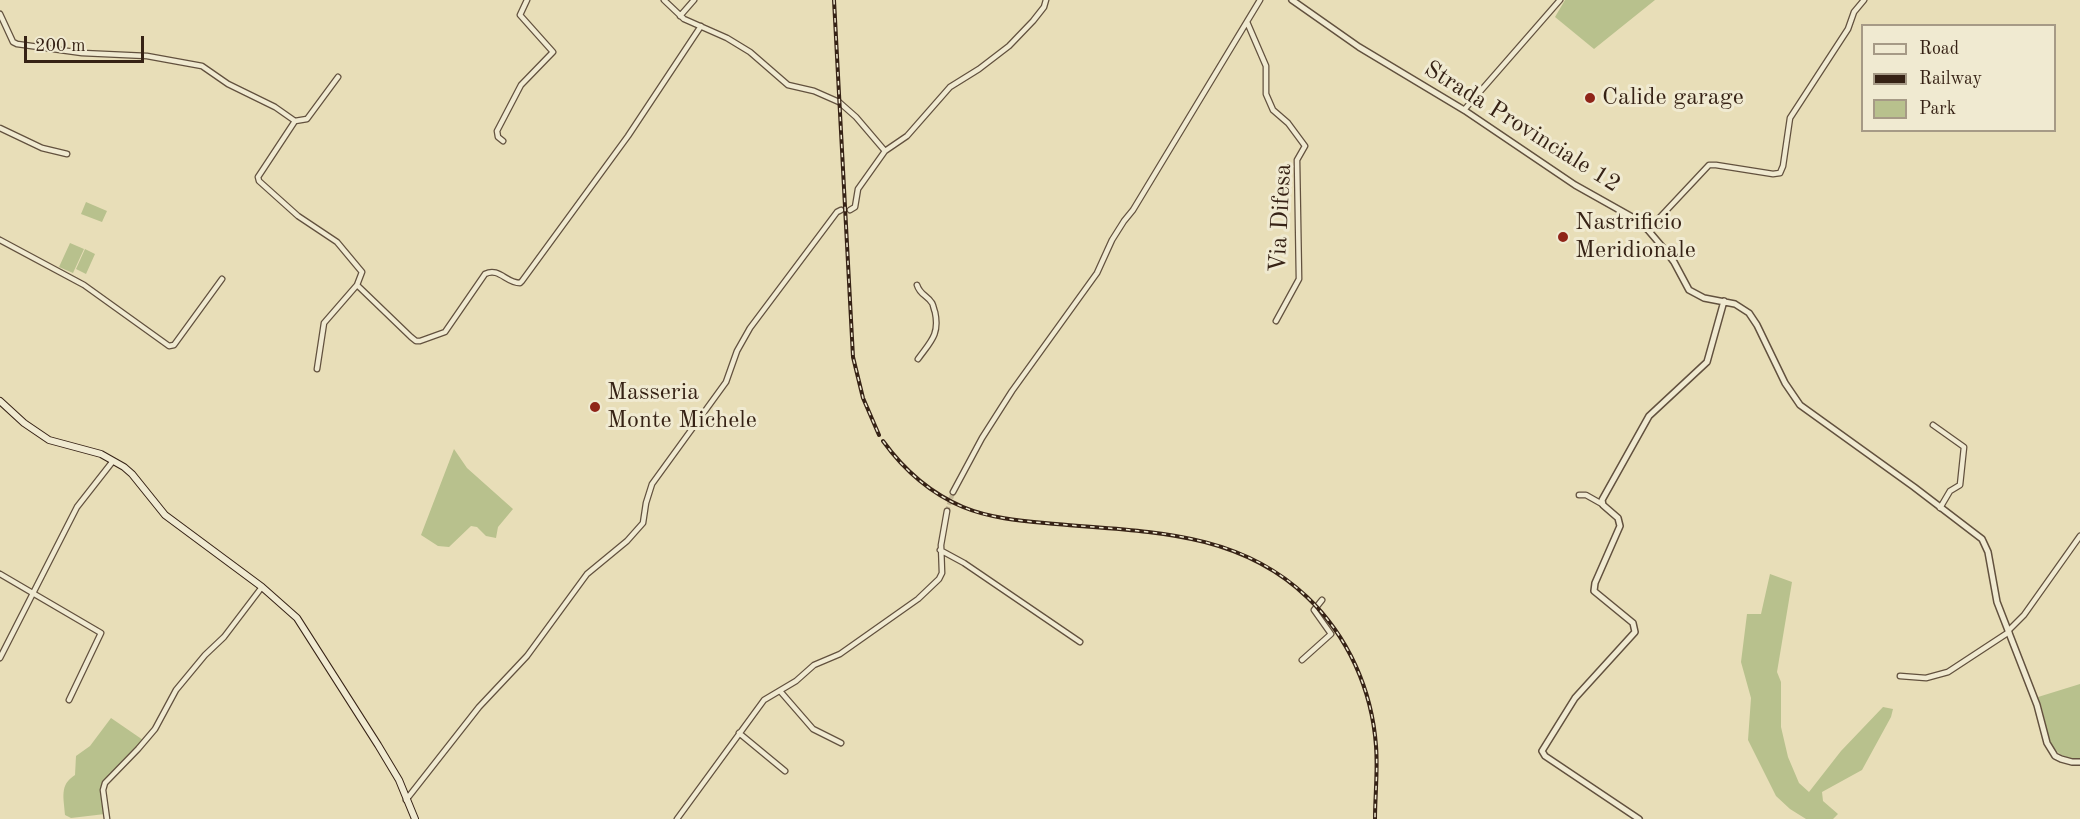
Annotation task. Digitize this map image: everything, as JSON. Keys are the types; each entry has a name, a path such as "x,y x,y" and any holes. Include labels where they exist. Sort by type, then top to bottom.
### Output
{"main road":[{"path":"0,401 24,423 49,440 100,454 132,474 165,515 262,587 297,618 399,780 415,819"}],"street":[{"path":"503,141 497,134 497,129 519,87 553,52 520,15 527,0"},
{"path":"664,0 680,16 727,38 750,52 788,86 814,91 839,102 856,117 885,151"},
{"path":"680,16 694,0"},
{"path":"850,210 855,207 858,189 885,151 907,136 950,87 1009,46 1033,21 1044,7 1046,0"},
{"path":"953,492 982,438 1012,391 1096,273 1118,230 1133,210 1260,0"},
{"name":"Strada Provinciale 12","path":"1292,0 1369,53 1464,110 1575,185 1632,217 1648,230 1674,262 1689,290 1704,298 1724,301 1744,309 1757,325 1785,383 1800,405 1974,532 1986,545 1997,602 2037,705 2047,743 2051,751 2061,759 2080,762"},
{"path":"1464,110 1560,0"},
{"path":"1648,230 1709,165 1780,173 1790,118 1848,29 1854,12 1864,0"},
{"path":"0,14 13,42 17,44 82,54 147,56 202,66 228,84 275,107 295,121 307,119 338,77"},
{"name":"Via Difesa","path":"1246,22 1266,66 1266,94 1274,110 1288,123 1305,147 1297,160 1299,279 1276,321"},
{"path":"357,285 411,337 420,341 445,332 488,272 496,272 512,283 520,283 539,255 559,233 628,136 701,26"},
{"path":"295,121 258,177 259,181 298,216 338,242 362,272 357,285 324,323 316,369"},
{"path":"0,128 42,148 67,154"},
{"path":"406,800 479,707 527,656 587,574 627,541 643,523 652,484 726,382 737,351 750,328 837,212 842,210"},
{"path":"0,240 84,285 169,346 174,345 222,279"},
{"path":"917,285 922,295 933,303 937,330 918,360"},
{"path":"1602,504 1604,496 1649,416 1707,362 1724,301"},
{"path":"1933,425 1964,447 1960,486 1950,491 1940,508"},
{"path":"0,658 77,507 113,461"},
{"path":"1579,495 1586,495 1602,504 1618,518 1620,526 1595,583 1594,591 1633,623 1635,632 1575,698 1542,752 1639,819"},
{"path":"677,819 764,700 796,681 814,665 840,654 918,599 939,579 942,573 940,550 947,511"},
{"path":"1900,675 1926,678 1948,672 2009,631 2024,615 2080,536"},
{"path":"940,550 964,563 1080,642"},
{"path":"0,574 101,633 69,700"},
{"path":"107,819 103,790 105,783 155,729 176,690 205,655 224,637 262,587"},
{"path":"1302,660 1331,634 1314,610 1322,600"},
{"path":"780,691 813,729 841,743"},
{"path":"739,733 785,771"}],"green space":[{"path":"1565,0 1655,0 1594,49 1555,17"},
{"path":"86,202 107,211 102,222 81,214"},
{"path":"70,243 84,249 73,273 59,267"},
{"path":"85,249 95,254 86,274 76,269"},
{"path":"454,449 467,468 513,509 498,527 496,538 486,536 477,527 471,526 449,547 438,546 421,535"},
{"path":"1770,574 1792,582 1777,672 1781,682 1781,727 1788,757 1799,783 1809,792 1841,751 1883,707 1893,709 1891,717 1862,770 1822,792 1823,801 1838,814 1833,819 1806,819 1776,796 1748,740 1751,698 1741,662 1747,614 1761,614"},
{"path":"2080,684 2080,759 2059,753 2053,747 2038,697"},
{"path":"111,718 143,740 103,784 105,814 71,818 65,815 64,792 67,783 75,775 76,756 90,746"}],"tunnel":[{"path":"947,511 953,492"}],"railway":[{"path":"834,0 853,357 863,398 879,435"},
{"path":"883,441 918,480 940,495 974,511 1020,520 1123,529 1189,538 1251,558 1280,575 1307,597 1335,629 1363,685 1374,725 1376,746 1375,819"}],"place":[{"name":"Calide garage","path":"1590,98"},
{"name":"Nastrificio Meridionale","path":"1563,237"},
{"name":"Masseria Monte Michele","path":"595,407"}]}
